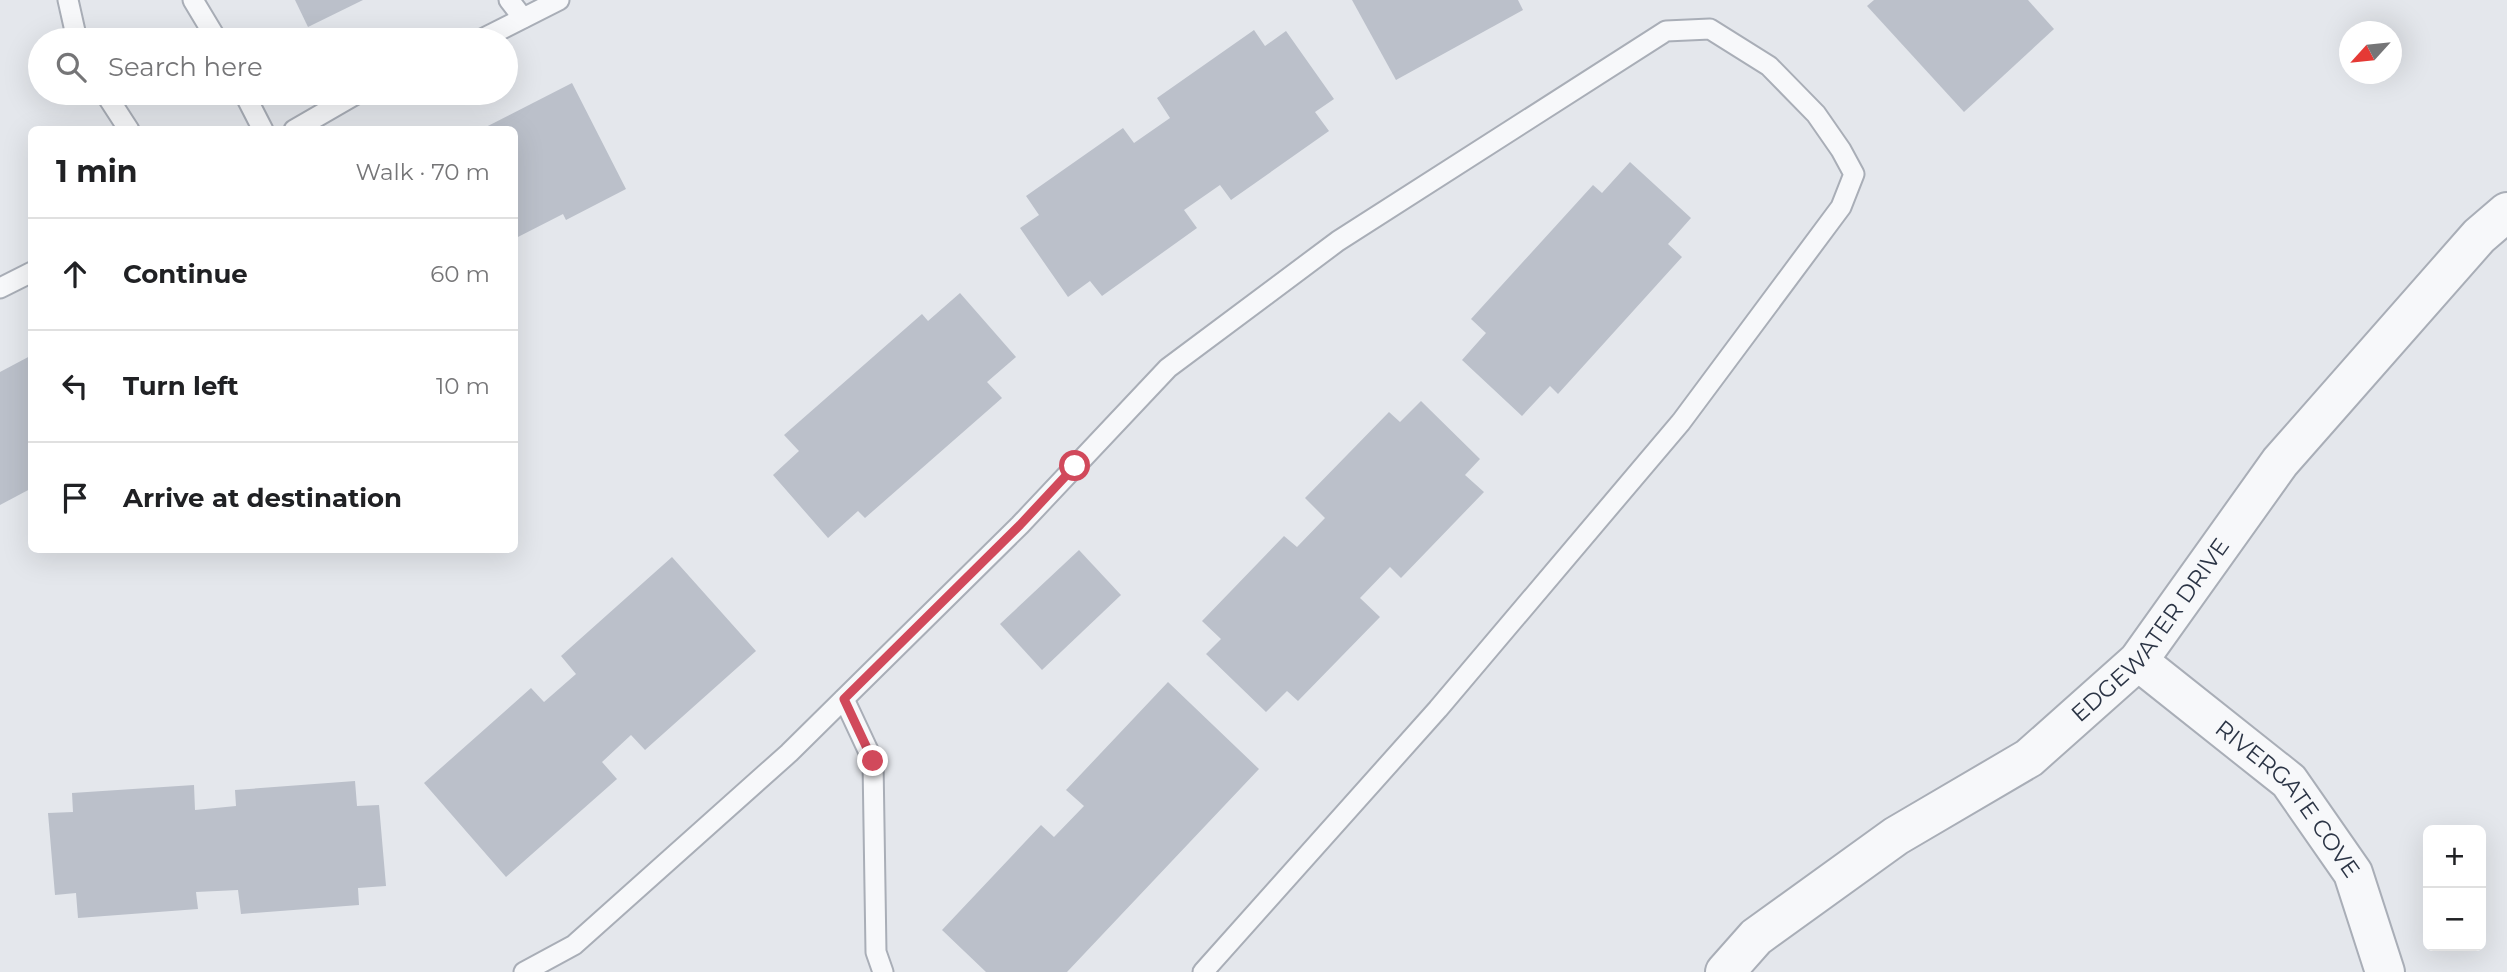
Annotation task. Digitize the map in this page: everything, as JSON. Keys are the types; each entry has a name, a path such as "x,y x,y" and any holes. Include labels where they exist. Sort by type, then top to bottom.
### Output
{"street":[{"name":"EDGEWATER DRIVE","path":"1725,972 1756,937 1896,836 2029,758 2138,661 2280,462 2479,236 2507,212"},
{"name":"RIVERGATE COVE","path":"2138,661 2289,781 2353,873 2385,972"}],"lane":[{"path":"68,0 74,28"},
{"path":"193,0 210,28"},
{"path":"509,0 523,18"},
{"path":"503,28 559,0"},
{"path":"524,972 574,945 789,753 1020,525 1168,368 1338,241 1666,31 1710,29 1769,66 1816,114 1841,150 1853,174 1841,207 1681,422 1438,709 1203,972"},
{"path":"112,105 126,126"},
{"path":"250,105 261,126"},
{"path":"300,126 337,105"},
{"path":"0,288 28,274"},
{"path":"844,699 873,761 876,952 883,972"}],"building":[{"path":"295,0 363,0 308,27"},
{"path":"1352,0 1518,0 1523,10 1396,80"},
{"path":"1874,0 2028,0 2054,29 1964,112 1867,6"},
{"path":"1254,30 1265,46 1286,31 1334,99 1315,112 1329,131 1231,200 1220,185 1184,210 1197,228 1102,296 1090,281 1068,297 1020,228 1039,215 1026,196 1123,128 1134,143 1170,118 1157,98"},
{"path":"572,83 626,189 566,220 563,214 518,237 518,126 488,126"},
{"path":"1630,162 1691,218 1668,244 1682,257 1558,394 1550,386 1522,416 1462,360 1486,333 1471,319 1593,185 1602,193"},
{"path":"960,293 1016,357 987,382 1002,398 865,518 858,511 828,538 773,475 799,451 784,435 922,314 928,321"},
{"path":"28,357 28,490 0,505 0,372"},
{"path":"1421,401 1480,459 1465,475 1484,492 1401,578 1390,567 1360,598 1380,617 1298,701 1287,691 1266,712 1206,654 1221,639 1202,621 1284,536 1297,547 1325,518 1305,498 1389,412 1400,422"},
{"path":"1079,550 1121,595 1042,670 1000,624"},
{"path":"672,557 756,651 645,750 631,735 602,762 617,779 506,877 424,783 531,688 544,702 576,674 561,656"},
{"path":"1168,682 1259,769 1067,972 986,972 942,930 1041,825 1054,837 1084,806 1066,790"},
{"path":"355,781 357,806 379,805 386,886 358,888 359,905 241,914 238,890 196,892 198,909 78,918 76,893 55,895 48,813 73,812 72,793 194,785 195,810 236,806 235,790"}],"route":[{"path":"873,761 844,699 1020,525 1075,466"}]}
